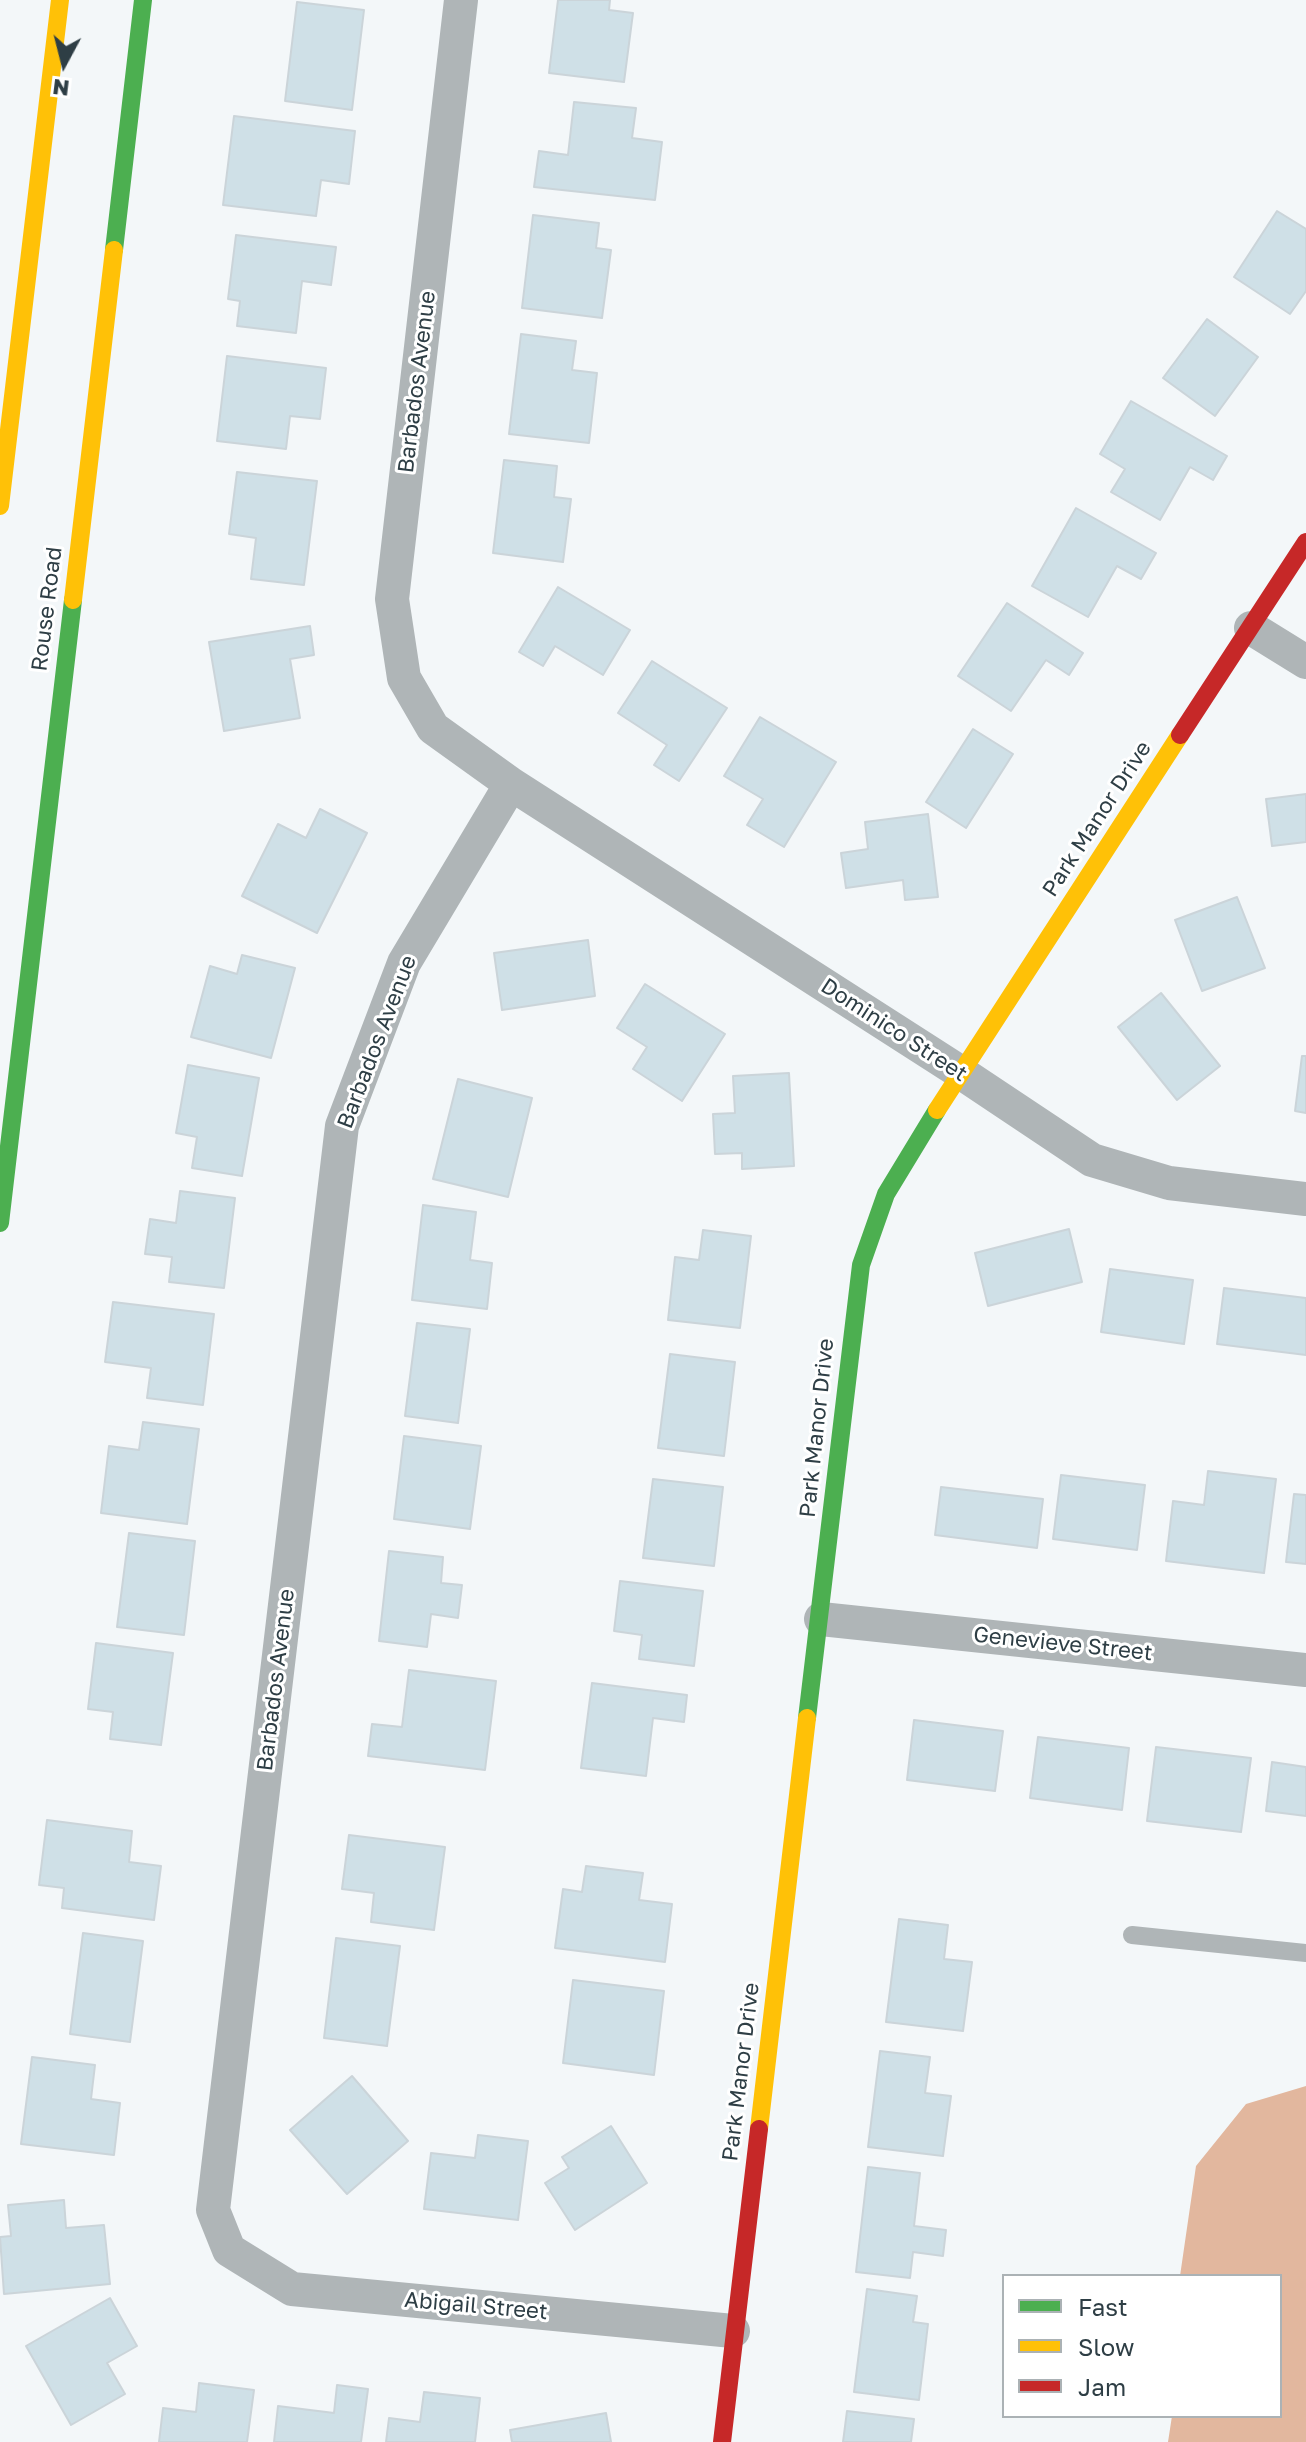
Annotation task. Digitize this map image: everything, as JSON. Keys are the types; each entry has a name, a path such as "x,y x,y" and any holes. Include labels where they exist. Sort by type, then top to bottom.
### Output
{"street":[{"path":"0,506 60,0"},
{"name":"Rouse Road","path":"0,1223 143,0"},
{"name":"Barbados Avenue","path":"229,2250 213,2210 342,1126 404,963 511,784 433,728 404,678 392,599 461,0"},
{"name":"Park Manor Drive","path":"722,2442 861,1265 886,1194 960,1072 1306,542"},
{"path":"1251,628 1306,662"},
{"name":"Dominico Street","path":"511,784 1092,1160 1169,1183 1306,1199"},
{"name":"Genevieve Street","path":"821,1619 1306,1670"},
{"name":"Abigail Street","path":"229,2250 292,2289 733,2331"}],"lane":[{"path":"1132,1935 1306,1953"}],"shaded area":[{"path":"1306,2086 1306,2442 1168,2442 1172,2418 1282,2418 1282,2274 1180,2274 1196,2166 1246,2104"}],"building":[{"path":"558,0 610,0 609,10 633,13 624,82 549,73"},
{"path":"297,2 364,10 352,110 285,101"},
{"path":"574,102 636,108 632,138 662,142 655,200 534,187 539,151 568,155"},
{"path":"234,116 355,131 349,184 321,180 316,216 223,205"},
{"path":"1277,211 1306,229 1306,291 1290,314 1234,277"},
{"path":"533,215 599,223 596,248 611,250 602,318 522,308"},
{"path":"236,235 336,247 331,285 302,281 296,333 237,326 240,301 228,299"},
{"path":"1207,319 1258,357 1215,416 1163,378"},
{"path":"521,334 576,341 572,370 597,373 589,443 509,434"},
{"path":"227,356 326,368 320,419 290,416 286,449 217,441"},
{"path":"1131,401 1227,456 1213,480 1190,467 1160,520 1111,492 1125,469 1100,454"},
{"path":"504,460 557,466 554,497 571,499 563,562 493,553"},
{"path":"237,472 317,481 304,585 251,579 256,538 229,534"},
{"path":"1076,508 1156,553 1141,579 1117,566 1088,617 1032,586"},
{"path":"558,587 630,630 603,675 555,646 543,666 519,652"},
{"path":"1007,603 1083,653 1069,675 1046,660 1011,711 958,676"},
{"path":"310,626 314,655 290,659 300,718 224,731 209,642"},
{"path":"652,661 727,708 679,781 654,765 667,745 618,713"},
{"path":"760,717 836,762 784,847 747,825 763,799 724,776"},
{"path":"973,729 1013,754 966,828 926,802"},
{"path":"1306,794 1306,842 1272,846 1266,799"},
{"path":"320,809 367,833 317,933 242,896 278,824 306,838"},
{"path":"928,814 938,897 905,900 903,880 846,888 841,853 868,849 865,822"},
{"path":"1237,897 1265,968 1202,991 1175,920"},
{"path":"588,940 595,996 502,1010 494,953"},
{"path":"242,955 295,968 271,1058 191,1037 210,966 237,974"},
{"path":"645,984 725,1034 682,1101 633,1069 647,1047 617,1028"},
{"path":"1161,993 1220,1066 1177,1100 1118,1027"},
{"path":"1302,1056 1306,1056 1306,1113 1295,1111"},
{"path":"188,1065 259,1078 242,1176 192,1168 197,1137 176,1133"},
{"path":"789,1073 794,1166 742,1169 742,1153 715,1154 713,1114 735,1113 733,1076"},
{"path":"458,1079 532,1098 508,1197 433,1179"},
{"path":"180,1191 235,1198 224,1288 169,1282 172,1257 145,1254 150,1219 176,1223"},
{"path":"423,1205 476,1212 470,1260 492,1263 487,1309 412,1300"},
{"path":"1069,1229 1082,1282 988,1306 975,1253"},
{"path":"703,1230 751,1236 740,1328 668,1320 675,1257 699,1260"},
{"path":"1110,1269 1193,1280 1184,1344 1101,1332"},
{"path":"1224,1288 1306,1298 1306,1355 1217,1344"},
{"path":"113,1302 214,1314 203,1405 147,1398 151,1368 105,1362"},
{"path":"417,1323 470,1329 458,1423 405,1416"},
{"path":"670,1354 735,1362 724,1456 658,1448"},
{"path":"143,1422 199,1429 187,1524 101,1513 109,1446 139,1450"},
{"path":"404,1436 481,1446 470,1529 394,1519"},
{"path":"1208,1471 1276,1479 1264,1573 1166,1561 1173,1501 1204,1505"},
{"path":"1061,1475 1145,1485 1137,1550 1053,1539"},
{"path":"653,1479 723,1487 714,1566 643,1558"},
{"path":"941,1487 1043,1499 1037,1548 935,1535"},
{"path":"1294,1494 1306,1495 1306,1564 1286,1562"},
{"path":"129,1533 195,1541 184,1635 117,1627"},
{"path":"389,1551 443,1557 441,1583 462,1585 458,1618 431,1614 427,1647 379,1641"},
{"path":"620,1581 703,1591 694,1666 639,1659 642,1635 614,1631"},
{"path":"96,1643 173,1653 161,1745 110,1739 113,1712 88,1709"},
{"path":"409,1670 496,1681 485,1770 368,1756 372,1724 402,1727"},
{"path":"592,1683 687,1695 684,1722 653,1718 646,1776 581,1768"},
{"path":"914,1720 1003,1731 995,1791 907,1780"},
{"path":"1038,1737 1129,1748 1122,1810 1030,1798"},
{"path":"1156,1747 1251,1758 1241,1832 1147,1821"},
{"path":"1272,1762 1306,1767 1306,1816 1266,1811"},
{"path":"47,1820 132,1831 129,1862 161,1866 154,1920 62,1908 64,1888 39,1885"},
{"path":"349,1835 445,1847 434,1930 371,1922 374,1893 342,1889"},
{"path":"586,1866 643,1873 639,1900 672,1904 665,1962 555,1948 563,1889 582,1892"},
{"path":"899,1919 948,1925 944,1959 972,1962 963,2031 886,2022"},
{"path":"83,1933 143,1941 130,2042 70,2034"},
{"path":"336,1938 400,1946 387,2046 324,2038"},
{"path":"573,1980 664,1991 654,2075 563,2063"},
{"path":"880,2051 930,2057 925,2093 951,2096 943,2156 868,2147"},
{"path":"32,2057 95,2065 91,2099 120,2103 114,2155 21,2144"},
{"path":"352,2076 408,2141 347,2194 290,2130"},
{"path":"611,2126 647,2183 575,2230 545,2183 569,2168 562,2157"},
{"path":"478,2135 528,2141 518,2220 424,2209 431,2153 475,2158"},
{"path":"868,2167 920,2173 914,2226 946,2230 943,2256 913,2252 910,2278 856,2272"},
{"path":"64,2200 66,2228 104,2225 110,2284 4,2294 0,2237 11,2236 8,2205"},
{"path":"867,2289 917,2296 913,2322 928,2324 919,2400 854,2392"},
{"path":"110,2298 137,2346 107,2363 125,2394 71,2425 26,2346"},
{"path":"199,2383 254,2390 247,2442 159,2442 163,2408 196,2412"},
{"path":"337,2385 368,2389 361,2442 274,2442 278,2406 334,2413"},
{"path":"424,2392 480,2398 475,2442 386,2442 389,2418 420,2422"},
{"path":"847,2411 914,2419 911,2442 843,2442"},
{"path":"606,2413 611,2442 512,2442 510,2430"}],"traffic: fast":[{"path":"114,250 143,0"},
{"path":"0,1223 73,600"},
{"path":"807,1718 861,1265 886,1194 937,1110"}],"traffic: slow":[{"path":"0,506 60,0"},
{"path":"73,600 114,250"},
{"path":"937,1110 1180,735"},
{"path":"759,2129 807,1718"}],"traffic: jam":[{"path":"1180,735 1306,542"},
{"path":"722,2442 759,2129"}]}
